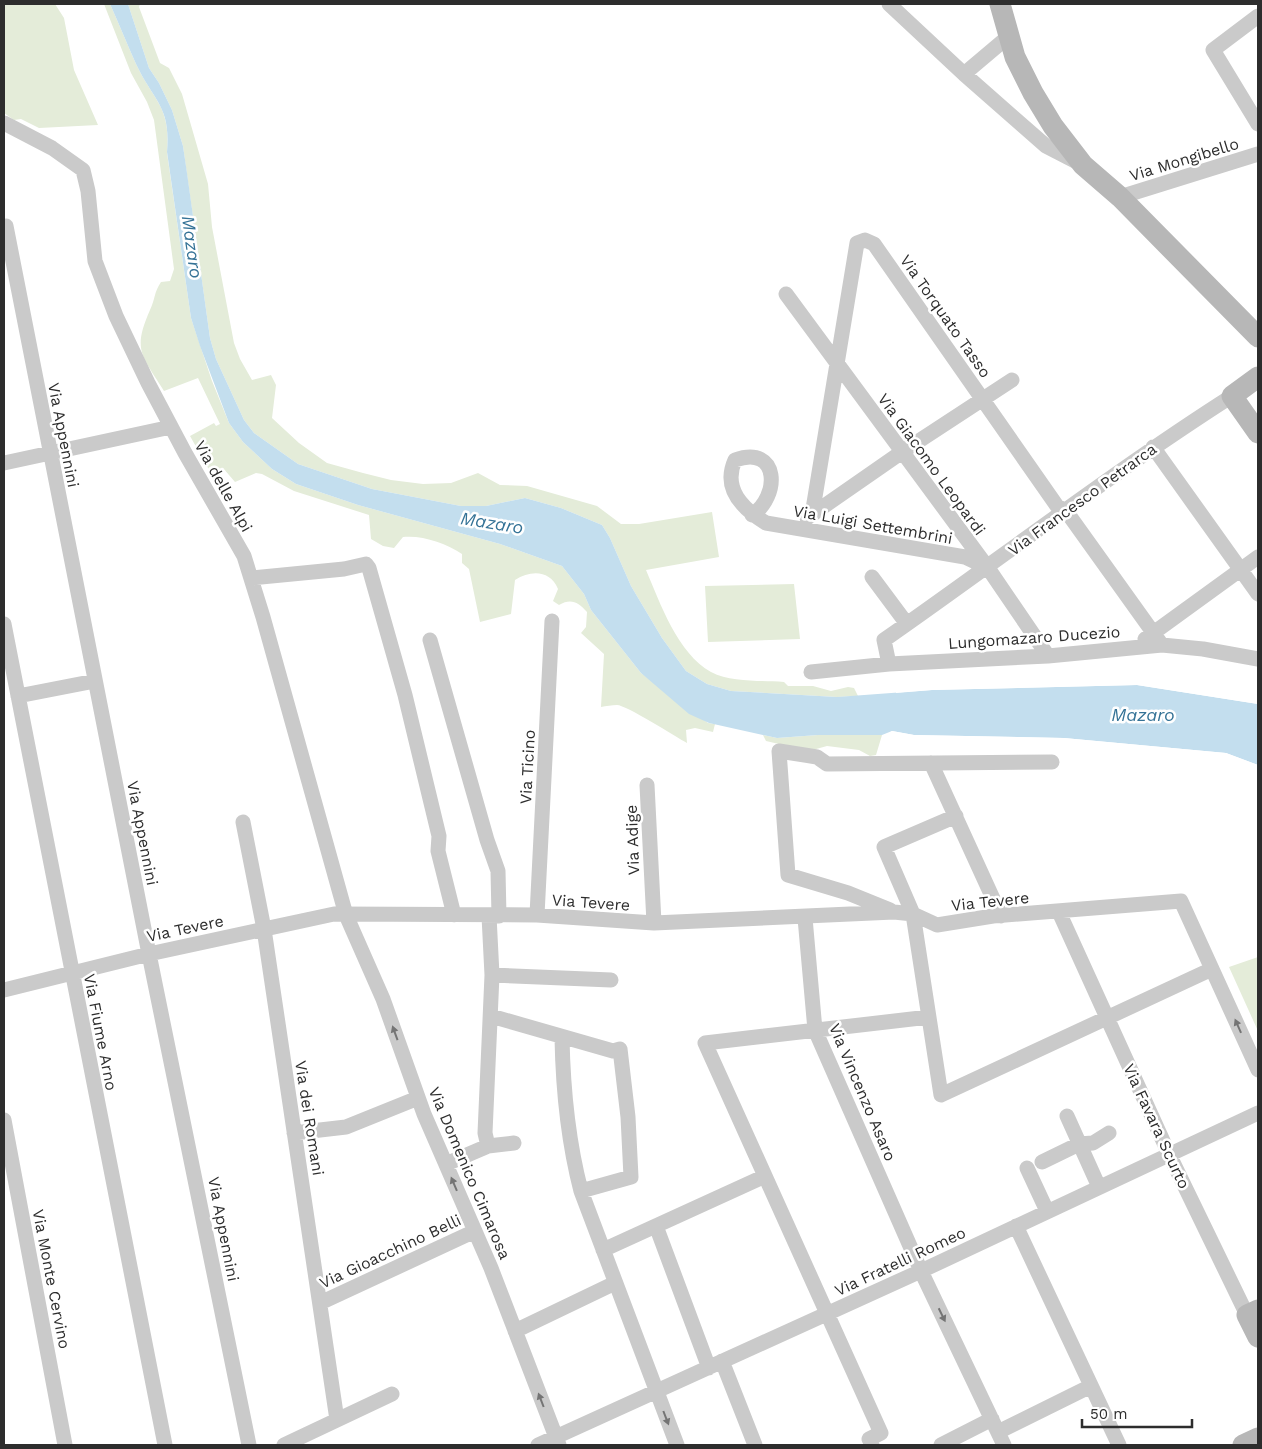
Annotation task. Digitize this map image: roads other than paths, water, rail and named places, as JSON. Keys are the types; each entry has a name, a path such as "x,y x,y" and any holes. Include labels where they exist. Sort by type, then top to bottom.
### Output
{"street":[{"path":"889,4 964,74 1046,146 1083,164"},
{"path":"1000,4 1014,58 1053,126 1083,164 1120,197 1258,337"},
{"path":"1257,118 1213,50 1258,16"},
{"path":"964,74 1009,36"},
{"name":"Via delle Alpi","path":"4,123 52,148 83,170 95,261 116,316 171,427 244,556 346,915"},
{"name":"Via Mongibello","path":"1120,197 1258,154"},
{"name":"Via Appennini","path":"6,226 149,954 249,1445"},
{"name":"Via Torquato Tasso","path":"812,515 857,243 865,240 874,244 1057,506 1066,511 1158,639"},
{"name":"Via Giacomo Leopardi","path":"786,294 988,568 1048,656"},
{"name":"Via Francesco Petrarca","path":"889,664 884,640 988,568 1153,446 1232,396 1258,377"},
{"path":"792,528 902,452 1012,380"},
{"path":"1232,396 1254,419"},
{"path":"4,463 171,427"},
{"path":"1153,446 1258,594"},
{"name":"Via Luigi Settembrini","path":"752,515 766,523 966,557 988,568"},
{"path":"1158,639 1240,569 1258,557"},
{"path":"251,578 344,569 366,564 369,568 405,695 439,836 438,851 454,915"},
{"path":"872,577 907,624"},
{"name":"Via Ticino","path":"537,915 552,621"},
{"name":"Via Fiume Arno","path":"4,624 165,1445"},
{"name":"Lungomazaro Ducezio","path":"811,672 889,664 1048,656 1134,648 1158,639 1258,659"},
{"path":"430,640 486,840 498,871 494,916 485,1133 488,1146"},
{"path":"18,696 95,681"},
{"path":"894,912 848,893 788,875 779,751 817,757 827,764 1052,762"},
{"path":"931,763 1001,916"},
{"name":"Via Adige","path":"647,785 654,923"},
{"path":"956,816 884,847 913,914 941,1095 1212,969 1258,1070"},
{"name":"Via dei Romani","path":"243,822 264,929 337,1420"},
{"name":"Via Tevere","path":"4,990 72,975 149,954 334,914 537,915 654,923 805,918 894,912 913,914 937,925 1001,916 1181,901 1212,969"},
{"name":"Via Favara Scurto","path":"1060,912 1169,1154 1252,1313 1258,1337"},
{"name":"Via Domenico Cimarosa","path":"346,915 383,999 418,1098 475,1231 557,1441"},
{"name":"Via Vincenzo Asaro","path":"805,918 815,1030 921,1271 998,1432"},
{"path":"492,975 611,980"},
{"path":"491,1016 562,1038 613,1050 620,1049 628,1118 631,1177 581,1191"},
{"path":"872,1445 869,1439 881,1433 705,1043 929,1017"},
{"path":"562,1038 562,1081 569,1135 581,1191 677,1445"},
{"path":"294,1133 346,1127 418,1098"},
{"name":"Via Fratelli Romeo","path":"538,1445 557,1441 656,1392 921,1271 1258,1113"},
{"path":"1067,1116 1099,1187"},
{"name":"Via Monte Cervino","path":"4,1120 65,1445"},
{"path":"1042,1162 1080,1144 1093,1143 1109,1133"},
{"path":"446,1164 488,1146 514,1143"},
{"path":"1027,1168 1047,1211"},
{"path":"603,1250 764,1176"},
{"path":"656,1226 716,1364 755,1445"},
{"path":"1016,1226 1119,1445"},
{"name":"Via Gioacchino Belli","path":"320,1303 475,1231"},
{"path":"515,1331 616,1283"},
{"path":"941,1445 998,1432 1091,1386"},
{"path":"284,1445 392,1394"},
{"path":"1243,1445 1258,1438"}],"water":[{"name":"Mazaro","path":"110,4 128,4 149,68 159,83 172,110 183,146 210,338 216,359 244,420 254,433 298,464 372,489 461,506 486,506 525,498 561,508 602,525 610,538 631,586 662,638 686,671 707,684 731,691 837,697 932,690 1137,685 1258,704 1258,765 1226,753 1064,738 914,735 892,731 882,735 818,735 777,738 709,723 689,714 641,673 591,610 584,594 562,566 500,544 358,505 296,484 272,469 243,442 229,423 200,346 191,318 167,152 168,137 164,114 136,64"}]}
